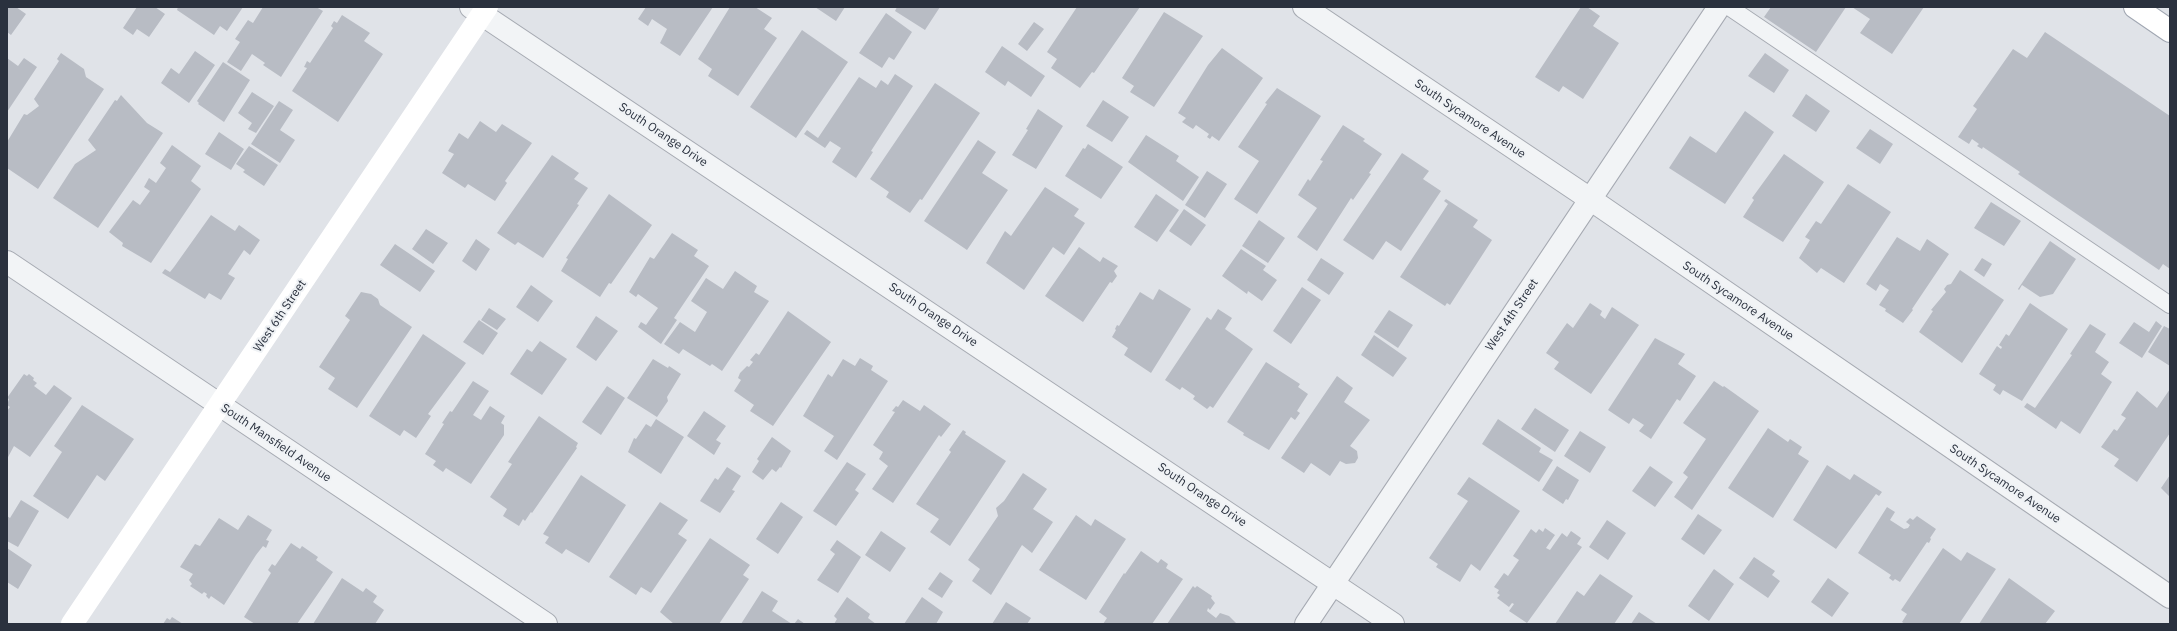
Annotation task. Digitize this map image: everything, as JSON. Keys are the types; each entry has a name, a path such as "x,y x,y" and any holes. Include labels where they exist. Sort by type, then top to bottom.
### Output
{"main road":[{"path":"2139,8 2170,31"},
{"name":"West 6th Street","path":"72,624 220,405 480,9"}],"street":[{"name":"South Sycamore Avenue","path":"1304,7 1590,199 2170,597"},
{"name":"West 4th Street","path":"1306,624 1719,7"},
{"name":"South Orange Drive","path":"480,9 1333,582 1393,624"},
{"name":"South Mansfield Avenue","path":"7,262 546,624"}],"lane":[{"path":"1729,7 2170,305"}],"building":[{"path":"7,7 16,7 26,14 11,35 7,32"},
{"path":"137,7 155,7 165,14 149,37 137,29 133,35 123,28"},
{"path":"178,7 243,7 227,31 220,26 214,35 177,10"},
{"path":"263,7 316,7 323,11 281,77 263,65 265,63 252,54 241,71 227,62 240,42 235,39 248,20 253,23"},
{"path":"646,7 713,7 680,56 660,43 667,29 652,19 648,26 638,19"},
{"path":"730,7 755,7 772,18 764,29 777,38 738,96 708,76 712,69 698,59"},
{"path":"815,7 845,7 836,21"},
{"path":"897,7 940,7 925,30 895,11"},
{"path":"1077,7 1140,7 1094,73 1092,72 1080,88 1051,68 1057,59 1047,52"},
{"path":"1581,7 1587,7 1600,16 1593,26 1619,43 1583,99 1563,86 1559,92 1535,77"},
{"path":"1771,7 1846,7 1816,52 1764,17"},
{"path":"1852,7 1924,7 1892,54 1860,33 1870,19"},
{"path":"1164,12 1203,36 1154,107 1130,92 1134,86 1122,78"},
{"path":"886,13 912,32 894,60 889,57 882,68 859,53"},
{"path":"342,15 370,33 364,41 383,54 338,122 292,91 307,68 304,67 307,61 310,63 333,28 331,26 334,21 337,23"},
{"path":"1034,22 1044,29 1027,51 1018,44"},
{"path":"802,30 848,62 796,138 750,107"},
{"path":"2045,32 2170,116 2170,269 2163,264 2159,270 2018,174 2020,172 1983,147 1982,149 1977,146 1979,144 1972,139 1969,144 1958,137 1977,109 1973,106 2013,49 2027,58"},
{"path":"1002,46 1045,76 1031,97 1008,81 1005,86 985,72"},
{"path":"1222,48 1263,78 1219,141 1212,136 1210,139 1207,137 1209,134 1196,125 1193,129 1182,122 1186,118 1178,113 1208,65"},
{"path":"195,51 215,65 189,103 161,83 171,68 179,74"},
{"path":"61,53 84,69 86,77 104,89 38,189 7,168 7,142 24,114 27,115 39,106 34,99 59,61 57,59"},
{"path":"1765,53 1789,70 1774,93 1748,76"},
{"path":"7,58 18,66 24,58 37,67 7,112"},
{"path":"223,62 250,80 224,122 198,104 199,103 197,101"},
{"path":"895,74 913,86 871,151 873,152 856,178 832,162 841,148 830,141 825,148 804,134 807,130 818,138 859,77 876,88 881,80 888,85"},
{"path":"935,83 980,113 922,200 920,199 910,213 886,197 889,192 870,179"},
{"path":"1277,88 1321,116 1257,214 1234,199 1259,161 1238,147 1267,104 1265,103"},
{"path":"252,92 274,106 256,133 248,129 252,123 238,113"},
{"path":"1806,94 1830,111 1816,132 1792,116"},
{"path":"121,95 147,123 163,133 98,228 53,198 75,164 96,150 88,140 115,100 117,101"},
{"path":"1103,100 1129,117 1112,142 1086,126"},
{"path":"279,101 293,110 280,130 295,140 280,163 251,144"},
{"path":"1038,109 1063,126 1036,169 1012,155 1028,130 1026,129"},
{"path":"1745,111 1774,132 1725,204 1669,168 1690,136 1716,153"},
{"path":"480,121 496,132 502,124 532,143 505,181 507,183 495,201 468,184 465,188 442,173 454,154 448,151 459,133 468,139"},
{"path":"1343,125 1365,139 1363,141 1382,154 1369,173 1371,174 1353,200 1351,198 1317,251 1297,237 1317,208 1298,195 1308,179 1310,181 1323,161 1320,160"},
{"path":"1870,129 1893,144 1880,164 1856,148"},
{"path":"219,132 244,149 231,170 205,154"},
{"path":"1146,135 1179,156 1176,161 1199,177 1183,201 1128,162"},
{"path":"978,140 996,152 982,173 1008,190 967,250 924,221"},
{"path":"1088,144 1123,167 1101,199 1065,176 1083,148 1085,149"},
{"path":"172,145 201,166 191,181 201,189 151,263 122,246 123,243 109,232 133,200 140,205 150,191 144,187 149,178 156,183 166,168 160,163"},
{"path":"249,146 278,165 264,186 243,172 245,170 236,164"},
{"path":"1402,153 1429,171 1423,179 1441,191 1401,251 1386,241 1373,260 1343,240"},
{"path":"1784,154 1824,182 1783,242 1743,217 1754,200 1752,198"},
{"path":"552,155 579,173 574,179 588,188 577,204 579,205 543,258 518,242 515,245 497,233"},
{"path":"1207,171 1227,184 1205,218 1185,205"},
{"path":"1848,184 1891,212 1844,283 1821,268 1817,273 1799,258 1810,240 1805,237 1816,221 1821,224"},
{"path":"1045,187 1079,209 1074,216 1085,223 1064,255 1053,247 1024,290 986,263 1005,231 1011,236"},
{"path":"609,194 652,225 611,284 609,283 600,297 561,271 568,259 566,258"},
{"path":"1156,194 1179,210 1157,242 1134,227"},
{"path":"1446,199 1478,220 1473,227 1492,240 1450,305 1447,303 1445,306 1400,277 1448,204 1444,201"},
{"path":"1991,202 2021,221 2004,246 1974,228"},
{"path":"1184,209 1206,225 1191,246 1169,231"},
{"path":"211,215 235,231 239,225 260,240 250,255 244,250 228,274 235,278 221,300 209,293 205,299 162,273 165,269 170,272"},
{"path":"1259,220 1285,238 1268,263 1242,246"},
{"path":"426,229 448,243 433,264 412,249"},
{"path":"672,233 698,250 694,256 709,266 674,318 677,320 661,344 638,327 641,322 646,325 658,308 638,294 636,297 629,292 650,257 654,259"},
{"path":"1897,237 1920,251 1927,239 1949,254 1903,323 1879,305 1889,290 1880,284 1876,291 1866,284"},
{"path":"476,239 490,249 476,271 462,261"},
{"path":"2050,241 2076,259 2053,294 2040,297 2022,285 2019,290 2018,289"},
{"path":"395,244 435,271 420,292 380,265"},
{"path":"1079,247 1100,262 1103,257 1118,266 1114,271 1117,276 1112,283 1110,282 1083,322 1045,296"},
{"path":"1241,249 1266,266 1263,270 1277,280 1262,301 1248,291 1247,294 1222,276"},
{"path":"1321,258 1344,273 1329,295 1307,280"},
{"path":"1982,258 1992,264 1984,277 1974,270"},
{"path":"1960,270 2004,300 1962,363 1919,332 1933,311 1931,310 1946,292 1944,289 1947,285 1951,284"},
{"path":"735,271 757,286 754,292 769,301 722,371 712,364 710,366 683,349 679,354 664,344 680,322 695,332 707,312 691,301 706,278 723,289"},
{"path":"531,285 553,301 538,322 516,307"},
{"path":"1302,287 1321,300 1291,344 1273,331"},
{"path":"1159,289 1191,309 1151,373 1124,355 1128,348 1112,337 1117,325 1119,326 1140,292 1153,300"},
{"path":"361,292 371,294 378,299 380,305 412,327 357,408 328,389 335,378 319,367 350,320 345,316"},
{"path":"1590,303 1602,311 1600,315 1605,319 1612,307 1639,325 1591,394 1554,369 1559,362 1546,353 1567,323 1573,328"},
{"path":"2030,303 2068,329 2022,401 2003,390 2000,395 1993,390 1996,385 1979,374 1997,346 2001,349 2002,347 1999,345 2006,334 2009,336"},
{"path":"489,308 506,319 497,330 481,320"},
{"path":"1218,309 1232,318 1225,329 1253,349 1213,408 1210,406 1207,409 1193,399 1195,396 1182,387 1180,390 1165,380 1207,317 1211,320"},
{"path":"1389,310 1413,325 1398,348 1374,332"},
{"path":"788,311 831,342 773,426 750,411 754,405 734,391 741,380 738,378 740,373 747,366 749,367 753,362 750,360 756,353 759,355"},
{"path":"596,316 618,331 596,361 576,347"},
{"path":"479,320 498,333 483,355 463,342"},
{"path":"2156,321 2162,326 2142,358 2119,343 2134,322 2149,332"},
{"path":"2090,324 2106,334 2095,352 2109,362 2101,374 2112,382 2080,434 2061,421 2056,429 2024,407 2027,403 2035,408 2072,355 2070,354"},
{"path":"2164,326 2170,329 2170,366 2148,352"},
{"path":"423,334 466,363 428,414 431,416 416,438 404,430 400,436 369,416"},
{"path":"1374,335 1407,358 1393,377 1361,355"},
{"path":"1655,338 1685,354 1678,364 1696,376 1680,401 1677,399 1651,439 1639,431 1644,425 1633,418 1629,424 1608,410"},
{"path":"540,341 567,359 542,395 510,374 527,349 532,352"},
{"path":"860,358 873,366 871,370 888,381 837,460 824,451 834,436 803,416 828,374 832,377 843,359 855,366"},
{"path":"653,359 668,368 669,366 681,374 667,397 668,401 657,417 627,398"},
{"path":"1266,362 1300,384 1298,387 1308,394 1297,411 1300,413 1295,420 1291,417 1269,450 1243,435 1244,433 1227,422"},
{"path":"24,374 27,376 29,374 34,378 33,380 37,383 34,386 46,395 54,385 72,398 30,457 14,446 7,459 7,411 10,407 7,405 9,399 7,398"},
{"path":"1337,376 1353,388 1344,402 1370,420 1350,446 1357,451 1358,458 1355,463 1346,464 1340,461 1330,476 1311,463 1304,473 1281,458"},
{"path":"473,381 489,391 473,415 481,420 490,406 505,416 501,423 504,425 504,435 471,484 446,468 443,472 433,465 436,461 425,454 444,424 442,423 450,411 452,412"},
{"path":"1714,381 1723,387 1724,386 1759,411 1692,510 1674,497 1688,477 1683,473 1706,439 1683,423"},
{"path":"607,386 625,398 601,435 582,422"},
{"path":"2170,389 2170,433 2137,482 2114,466 2119,459 2101,447 2114,429 2117,431 2126,418 2121,415 2137,391 2157,408"},
{"path":"903,400 920,411 924,405 951,424 941,437 939,435 893,503 872,489 888,466 879,459 883,452 873,445 895,412 892,411 896,406 898,407"},
{"path":"82,405 134,439 105,481 97,475 68,519 33,496 62,452 54,446"},
{"path":"1535,408 1569,430 1555,452 1521,429"},
{"path":"704,411 726,426 716,440 721,443 714,455 687,436"},
{"path":"539,416 578,443 577,448 532,513 531,512 525,521 523,519 519,526 503,516 507,509 490,497 512,464 508,462"},
{"path":"656,419 684,437 661,474 628,452 634,438 636,439 646,424 651,427"},
{"path":"1498,419 1541,448 1539,452 1553,460 1539,482 1482,444"},
{"path":"1768,428 1788,442 1790,439 1802,447 1798,454 1809,461 1773,518 1728,488"},
{"path":"963,430 966,432 965,434 1006,461 950,546 930,532 939,519 916,504 951,452 949,450"},
{"path":"1580,431 1606,447 1590,473 1564,456"},
{"path":"772,437 791,451 781,468 780,467 776,472 772,469 763,480 752,472 759,461 757,459"},
{"path":"847,462 866,474 855,490 859,493 836,526 813,511"},
{"path":"1827,465 1850,480 1854,474 1882,492 1879,496 1876,494 1836,549 1793,520"},
{"path":"1557,466 1579,480 1568,500 1566,499 1563,504 1542,490"},
{"path":"1650,466 1673,482 1655,507 1632,491"},
{"path":"727,467 741,476 732,490 735,491 720,513 700,501 715,478 718,480"},
{"path":"1023,473 1047,489 1033,509 1053,522 1032,553 1022,545 991,595 972,581 980,569 968,560 998,516 996,508 1004,501"},
{"path":"581,475 626,505 589,563 566,549 562,554 545,543 549,537 543,534"},
{"path":"2170,475 2170,497 2161,488"},
{"path":"1469,477 1520,511 1480,571 1471,564 1460,582 1436,567 1438,564 1429,558 1468,501 1457,494"},
{"path":"21,500 39,511 18,547 7,541 7,516 10,518"},
{"path":"660,502 688,520 678,534 687,540 651,593 641,587 636,595 609,577"},
{"path":"781,502 803,517 778,554 756,539"},
{"path":"1887,507 1895,512 1890,520 1904,529 1908,528 1910,525 1906,522 1910,518 1913,520 1917,516 1936,529 1930,538 1929,543 1927,542 1900,582 1895,579 1893,581 1889,578 1891,575 1858,553"},
{"path":"1698,514 1722,530 1704,555 1681,539"},
{"path":"248,515 272,530 266,540 269,541 266,548 263,546 256,555 224,605 211,596 209,599 206,596 207,594 204,592 202,594 190,586 192,584 189,580 193,574 180,567 195,544 200,546 219,518 238,530"},
{"path":"1076,515 1091,526 1095,519 1126,539 1086,600 1039,570"},
{"path":"1607,520 1626,533 1608,560 1589,547"},
{"path":"1545,528 1555,535 1546,548 1550,550 1562,533 1567,537 1571,531 1581,538 1577,544 1582,547 1527,623 1509,611 1514,604 1512,603 1509,607 1497,598 1500,595 1497,593 1499,590 1494,587 1504,573 1508,576 1519,560 1513,556 1531,529 1536,533 1539,529 1543,532"},
{"path":"881,531 906,548 890,572 865,555"},
{"path":"710,538 750,565 743,575 749,579 719,624 674,624 660,612"},
{"path":"837,540 861,557 838,593 817,580 835,554 830,550"},
{"path":"291,543 300,549 302,546 318,557 316,560 333,572 297,624 255,624 244,617 271,573 268,570 272,564 275,566"},
{"path":"7,548 32,565 18,589 7,582"},
{"path":"1943,548 1961,561 1967,552 1996,569 1959,624 1905,624 1902,622 1907,614 1901,610"},
{"path":"1141,551 1158,563 1161,559 1168,564 1166,568 1183,579 1152,624 1103,624 1107,618 1099,612 1124,573 1125,574"},
{"path":"1754,557 1775,571 1772,575 1780,581 1768,598 1739,578"},
{"path":"1714,569 1734,584 1709,621 1688,606"},
{"path":"940,572 953,581 942,598 928,589"},
{"path":"1600,574 1633,596 1614,624 1555,624 1577,591 1584,596"},
{"path":"342,578 363,592 366,588 377,596 373,602 384,610 375,624 313,624"},
{"path":"1828,578 1849,593 1832,617 1811,602"},
{"path":"2009,578 2055,611 2045,624 1979,624"},
{"path":"1193,586 1195,588 1197,586 1212,596 1211,598 1215,603 1210,610 1208,608 1207,611 1216,618 1220,613 1229,616 1237,624 1167,624"},
{"path":"762,591 778,601 772,611 792,624 741,624"},
{"path":"847,597 870,614 868,618 876,624 834,624 837,619 834,616"},
{"path":"922,597 943,612 936,624 904,624"},
{"path":"1006,602 1031,618 1027,624 992,624"},
{"path":"1639,612 1657,624 1631,624"},
{"path":"172,617 183,624 163,624 167,618 170,620"},
{"path":"798,619 805,624 794,624"}]}
